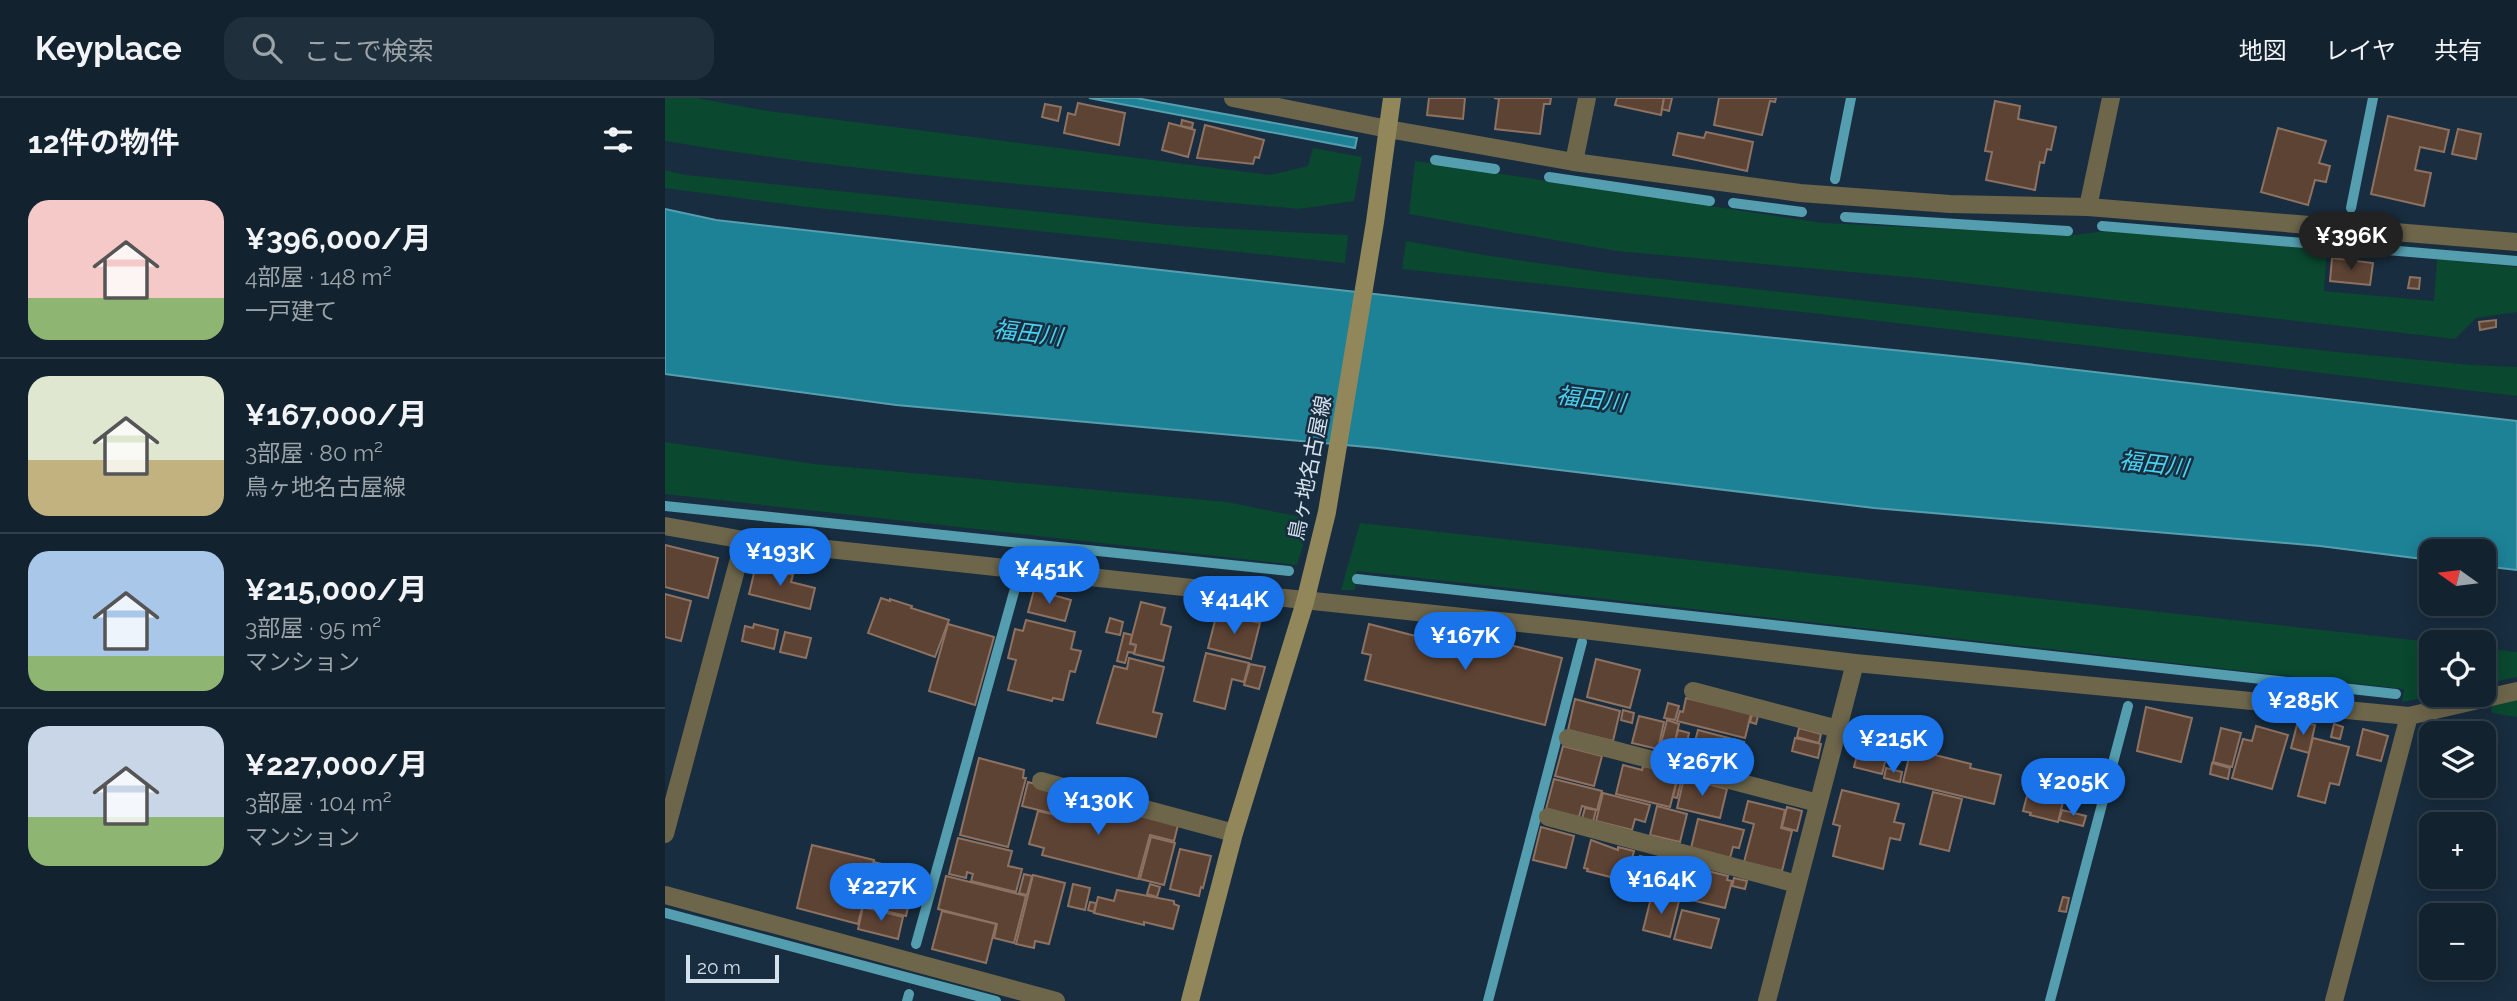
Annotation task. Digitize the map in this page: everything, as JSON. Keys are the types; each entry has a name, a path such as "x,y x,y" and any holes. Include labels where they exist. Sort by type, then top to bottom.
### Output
{"main road":[{"name":"鳥ヶ地名古屋線","path":"1190,1001 1234,832 1305,602 1331,492 1392,98"}],"street":[{"path":"1233,98 1574,162 1800,193 1950,204 2088,207 2517,242"},
{"path":"1574,162 1587,98"},
{"path":"2088,207 2111,98"},
{"path":"665,526 744,540 1584,630 1855,663 2409,716 2517,691"},
{"path":"665,834 744,540"},
{"path":"1767,1001 1855,663"},
{"path":"1693,691 1838,729"},
{"path":"2334,1001 2409,716"},
{"path":"1568,738 1818,803"},
{"path":"1041,781 1234,832"},
{"path":"1548,817 1797,884"},
{"path":"665,895 1048,1000"}],"green space":[{"path":"665,98 696,98 768,111 1270,175 1308,166 1313,148 1362,157 1354,201 1298,209 901,173 665,141"},
{"path":"1415,161 1823,223 2075,235 2107,231 2327,250 2324,291 2434,301 2437,259 2517,267 2517,312 2476,318 2455,339 1930,279 1616,251 1409,214"},
{"path":"665,170 686,175 1177,226 1348,235 1345,263 807,207 665,188"},
{"path":"1406,241 1615,274 2337,352 2517,367 2517,396 1811,313 1402,269"},
{"path":"665,442 814,464 1227,502 1301,517 1309,524 1297,565 665,494"},
{"path":"1360,523 2419,641 2419,698 2402,702 2404,689 1357,571 1355,590 1341,590"},
{"path":"2496,650 2517,652 2517,677 2496,681"},
{"path":"2517,698 2517,717 2492,713 2491,707 2496,707 2496,702"}],"water":[{"path":"1089,98 1136,98 1357,138 1355,148"},
{"name":"福田川","path":"665,209 716,220 1687,329 1992,360 2517,421 2517,570 2496,568 2496,539 2419,539 2419,558 2320,546 1874,508 1378,448 896,405 665,374"}],"building":[{"path":"1429,98 1465,98 1463,119 1427,115"},
{"path":"1494,98 1551,98 1550,104 1544,104 1540,134 1495,129 1499,99"},
{"path":"1617,98 1664,98 1661,115 1615,105"},
{"path":"1664,98 1672,98 1669,111 1662,109"},
{"path":"1719,98 1776,98 1775,102 1770,101 1762,135 1714,125"},
{"path":"1995,101 2020,106 2018,119 2056,127 2051,150 2047,149 2044,163 2040,162 2035,190 1986,180 1992,152 1985,151"},
{"path":"1078,103 1125,113 1119,145 1064,133 1068,113 1075,115"},
{"path":"1045,104 1061,107 1058,121 1042,117"},
{"path":"2388,116 2449,130 2444,152 2420,147 2415,170 2431,173 2424,206 2371,194"},
{"path":"1182,120 1193,123 1192,128 1181,126"},
{"path":"1169,123 1195,130 1188,157 1162,150"},
{"path":"1205,125 1264,140 1259,158 1255,157 1253,164 1197,158"},
{"path":"2278,128 2326,141 2319,163 2330,166 2326,182 2315,180 2308,205 2261,192"},
{"path":"2458,129 2481,134 2476,159 2452,154"},
{"path":"1706,132 1753,142 1747,171 1673,155 1678,133 1704,138"},
{"path":"2332,258 2373,263 2370,285 2330,281"},
{"path":"2410,277 2420,278 2419,289 2408,288"},
{"path":"2496,320 2496,327 2480,330 2479,322"},
{"path":"665,545 718,558 708,598 665,587"},
{"path":"756,565 793,575 791,582 815,588 810,609 749,594"},
{"path":"1034,590 1071,600 1065,621 1028,612"},
{"path":"665,594 691,601 681,641 665,637"},
{"path":"881,598 949,620 935,657 868,633"},
{"path":"1141,602 1165,608 1161,624 1171,627 1163,661 1134,654 1136,645 1130,643"},
{"path":"1217,613 1260,623 1251,659 1208,648"},
{"path":"1110,618 1123,622 1120,635 1106,632"},
{"path":"1026,620 1075,632 1071,649 1081,651 1075,672 1070,671 1063,700 1053,698 1052,701 1008,690 1016,660 1008,658 1015,629 1023,631"},
{"path":"754,624 778,630 774,649 742,641 745,626 753,628"},
{"path":"948,624 994,637 975,705 929,691"},
{"path":"1369,624 1466,649 1470,635 1562,658 1545,725 1365,680 1371,655 1362,653"},
{"path":"785,632 811,638 806,658 780,652"},
{"path":"1124,633 1132,635 1130,644 1136,645 1134,653 1128,652 1125,663 1117,661"},
{"path":"1206,653 1249,663 1244,682 1232,679 1225,709 1194,701"},
{"path":"1129,658 1164,667 1153,712 1162,714 1156,737 1097,723 1114,666 1127,669"},
{"path":"1596,659 1640,670 1630,708 1587,697"},
{"path":"1250,664 1265,667 1259,689 1244,685"},
{"path":"1686,698 1751,714 1745,738 1677,721 1680,711 1683,712"},
{"path":"1575,699 1620,711 1613,741 1568,730"},
{"path":"1668,703 1679,706 1675,720 1664,718"},
{"path":"2146,707 2192,718 2181,762 2137,751"},
{"path":"1623,710 1634,713 1632,723 1621,720"},
{"path":"1752,715 1758,716 1756,724 1750,722"},
{"path":"1639,716 1664,722 1658,749 1632,743"},
{"path":"1667,720 1679,724 1672,754 1659,751"},
{"path":"2298,721 2315,725 2309,753 2291,748"},
{"path":"2334,724 2343,727 2340,739 2331,737"},
{"path":"2256,726 2288,735 2272,789 2232,778 2243,739 2252,741"},
{"path":"1799,728 1821,734 1819,743 1797,737"},
{"path":"2221,728 2241,733 2232,767 2213,762"},
{"path":"2363,729 2388,736 2381,761 2357,755"},
{"path":"1678,730 1689,733 1686,747 1693,748 1690,759 1672,754"},
{"path":"1698,730 1744,742 1736,771 1690,760"},
{"path":"1795,738 1821,744 1818,758 1792,751"},
{"path":"2313,738 2349,747 2339,785 2330,783 2325,803 2298,796"},
{"path":"1860,743 1888,750 1882,774 1854,767"},
{"path":"1563,746 1602,756 1594,786 1555,776"},
{"path":"1911,749 1971,764 1970,768 2001,775 1994,804 1903,782"},
{"path":"979,758 1024,770 1023,778 1026,778 1008,847 960,835"},
{"path":"2212,763 2230,768 2228,779 2210,774"},
{"path":"1623,765 1642,770 1643,766 1659,769 1658,774 1677,779 1670,807 1616,794"},
{"path":"1886,768 1902,772 1900,782 1884,778"},
{"path":"1684,778 1727,789 1720,818 1677,808"},
{"path":"1554,779 1602,791 1597,810 1582,806 1579,817 1546,809"},
{"path":"1677,781 1681,782 1677,798 1673,797"},
{"path":"1028,782 1065,792 1059,815 1022,806"},
{"path":"1842,790 1899,804 1894,822 1904,824 1900,840 1890,838 1883,869 1833,856 1840,826 1833,824"},
{"path":"2036,791 2064,798 2058,822 2023,811 2028,792 2035,794"},
{"path":"1933,792 1962,799 1949,851 1920,844"},
{"path":"1603,793 1650,805 1645,822 1635,819 1632,830 1596,821"},
{"path":"1065,797 1178,825 1174,841 1150,835 1138,879 1042,855 1044,848 1029,844 1038,811 1061,816"},
{"path":"1748,801 1785,810 1781,828 1792,831 1782,871 1744,862 1754,824 1743,821"},
{"path":"1657,806 1687,814 1680,842 1650,835"},
{"path":"1787,807 1802,811 1797,831 1782,827"},
{"path":"1585,808 1596,810 1593,822 1582,819"},
{"path":"2062,810 2086,816 2083,826 2059,820"},
{"path":"1698,819 1744,830 1739,848 1733,847 1730,858 1691,848"},
{"path":"1541,827 1574,836 1566,868 1533,860"},
{"path":"1151,837 1175,843 1164,885 1140,879"},
{"path":"958,838 1012,851 1008,866 1022,869 1016,892 971,881 973,874 967,872 966,878 949,874"},
{"path":"1591,840 1618,850 1618,847 1634,851 1626,881 1584,868"},
{"path":"812,845 874,860 858,924 797,908"},
{"path":"1180,849 1211,856 1199,896 1170,889"},
{"path":"1640,856 1683,867 1677,894 1633,883"},
{"path":"874,862 925,875 923,884 918,883 915,896 911,895 906,916 864,906"},
{"path":"1696,868 1728,876 1727,880 1732,881 1725,908 1683,898 1690,871 1695,872"},
{"path":"1024,874 1032,876 1027,895 1019,893"},
{"path":"1033,875 1065,883 1049,944 1035,941 1034,948 1016,944"},
{"path":"946,876 1026,896 1014,943 994,938 997,924 938,909"},
{"path":"1734,878 1747,881 1745,889 1732,886"},
{"path":"1073,884 1090,888 1085,910 1068,906"},
{"path":"1150,884 1160,887 1157,897 1147,894"},
{"path":"1117,890 1174,901 1174,904 1179,906 1173,929 1094,913 1098,897 1114,901"},
{"path":"1652,894 1679,901 1670,937 1643,930"},
{"path":"2063,897 2069,898 2066,912 2059,911"},
{"path":"1090,902 1096,903 1094,912 1088,910"},
{"path":"863,907 903,917 898,939 858,929"},
{"path":"1682,910 1719,919 1711,948 1674,939"},
{"path":"942,911 996,924 986,963 932,949"}],"waterway":[{"path":"1835,179 1851,98"},
{"path":"2351,208 2373,98"},
{"path":"1435,160 1495,169"},
{"path":"1549,177 1710,201"},
{"path":"1733,203 1802,212"},
{"path":"1845,217 2068,231"},
{"path":"2102,226 2517,261"},
{"path":"665,506 1289,571"},
{"path":"1357,579 2396,694"},
{"path":"916,944 1014,592"},
{"path":"1488,1001 1582,642"},
{"path":"2050,1001 2128,706"},
{"path":"666,913 996,1001"},
{"path":"907,1001 909,994"}]}
